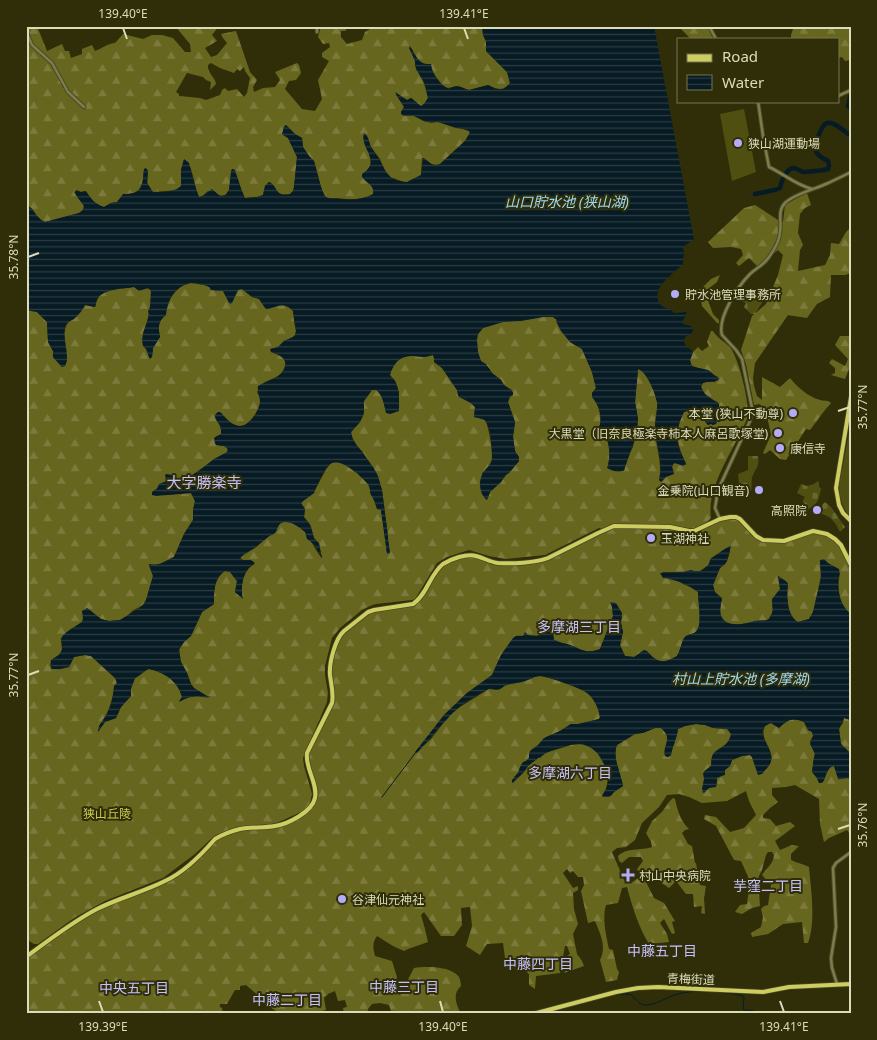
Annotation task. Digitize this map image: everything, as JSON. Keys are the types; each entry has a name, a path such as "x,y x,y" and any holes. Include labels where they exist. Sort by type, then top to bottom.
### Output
{"main road":[{"path":"851,397 836,488 839,505 851,522"},
{"path":"26,956 96,910 116,900 166,881 181,871 220,836 244,829 279,826 307,811 314,803 316,792 307,762 307,753 332,702 330,670 340,634 370,611 417,602 438,569 445,563 471,555 499,563 542,560 614,526 670,527 694,531 720,519 736,517 759,539 768,541 784,541 813,531 827,534 840,544 851,565"},
{"name":"青梅街道","path":"533,1014 638,988 658,987 764,992 789,986 851,984"},
{"path":"26,1009 28,1014"}],"street":[{"path":"317,26 317,32"},
{"path":"709,26 715,38"},
{"path":"26,30 32,44 52,63 68,92 84,106"},
{"path":"758,102 769,167 787,178 812,189"},
{"path":"720,519 716,508 718,490 753,411 742,359 721,332 727,306 749,275 762,265 772,252 780,235 780,212 783,205 791,199 851,172"},
{"path":"837,985 831,959 836,927 833,868 836,863 851,852"}],"green space":[{"path":"37,26 47,51 62,44 65,51 69,51 71,58 82,54 82,49 92,45 95,51 115,43 123,34 143,39 152,35 162,35 173,38 185,52 191,52 190,44 175,26 219,26 212,35 217,41 205,48 211,57 217,55 227,43 221,34 236,31 250,72 257,80 253,87 254,92 263,88 275,87 280,80 275,72 297,63 301,73 296,80 289,81 285,89 302,109 315,111 322,99 318,80 329,61 322,57 322,53 330,47 329,43 323,44 318,37 321,26 349,26 345,31 341,31 341,37 347,44 362,40 365,32 375,26 482,26 486,51 507,72 510,83 505,88 500,89 488,85 469,90 459,86 448,88 443,86 427,65 419,61 410,46 415,66 423,80 428,98 421,106 413,99 407,100 396,93 404,107 401,112 404,116 414,116 431,123 438,122 469,131 470,134 440,164 430,163 422,158 421,175 404,182 387,175 380,159 364,133 371,160 369,169 364,173 364,179 373,189 373,194 365,197 351,199 326,197 321,187 314,161 303,147 302,138 286,125 283,135 288,138 297,157 294,187 290,194 279,193 269,182 265,186 263,195 245,198 232,169 229,190 225,195 222,196 208,191 199,197 191,170 184,159 181,170 181,186 178,190 153,192 147,182 147,169 144,169 142,184 138,190 131,194 125,194 117,202 104,207 100,206 85,191 77,190 74,192 84,206 83,210 79,213 45,222 26,205 27,28","holes":["211,63 234,73 237,69 240,71 244,67 250,78 247,93 244,97 237,89 228,91 225,88 220,95 206,100 179,96 176,92 187,73 203,77 211,82 210,90 216,84 208,65"]},
{"path":"678,26 708,26 713,38 690,38"},
{"path":"794,26 851,26 851,60 845,61 842,57 840,58 840,38 791,38"},
{"name":"狭山湖運動場","path":"744,109 756,172 732,181 720,114"},
{"path":"807,193 811,205 800,214 798,233 803,245 800,250 798,271 825,265 830,255 831,243 839,244 851,227 851,273 831,275 830,297 817,304 807,318 788,315 755,363 754,386 757,396 762,400 762,377 780,387 790,378 807,394 831,403 810,430 806,429 786,460 780,459 770,450 765,454 763,453 771,435 768,421 760,404 754,405 746,364 741,350 752,316 766,304 778,275 783,255 778,250 757,266 749,258 739,266 736,263 743,255 741,249 731,247 713,248 708,242 744,208 755,205 783,222 785,205"},
{"path":"720,275 717,282 708,289 706,295 713,314 719,320 719,323 717,323 702,306 699,289 711,279"},
{"name":"狭山丘陵","path":"190,283 223,291 229,303 238,290 242,289 252,297 259,299 265,308 280,305 287,306 293,311 296,331 293,337 284,341 278,347 271,349 271,352 284,359 285,365 280,374 265,382 257,392 260,403 250,420 243,425 236,426 220,412 215,415 221,430 221,434 215,437 216,445 226,446 228,451 187,478 179,480 172,475 165,477 167,481 152,492 163,495 191,493 195,501 193,520 184,534 174,557 159,564 149,564 153,576 143,605 120,620 109,621 101,619 87,608 82,622 62,637 62,650 59,655 51,660 50,666 52,668 69,667 74,657 91,656 115,678 117,683 114,686 110,707 99,726 99,730 105,722 116,718 121,707 131,696 131,689 135,678 149,669 165,675 174,682 182,697 179,701 190,697 210,696 194,688 191,684 181,662 179,649 191,636 202,612 214,604 217,581 225,571 230,572 237,581 235,592 242,598 243,579 251,566 255,564 240,558 273,534 280,524 290,522 301,528 322,558 319,543 314,538 310,524 304,517 305,509 301,503 314,493 331,463 338,462 344,464 368,484 377,509 381,510 387,553 388,535 382,490 376,472 357,446 351,432 364,414 364,401 372,390 376,390 380,394 386,411 399,411 399,392 395,381 390,375 394,365 402,358 433,355 434,362 442,368 457,390 459,397 475,407 474,417 485,421 492,457 491,464 482,473 488,498 490,492 519,461 513,437 515,422 508,402 512,390 492,373 478,355 477,338 483,328 503,322 543,317 553,317 557,320 560,329 570,342 582,349 592,372 596,388 592,393 600,416 600,425 596,429 599,434 605,435 607,439 609,450 608,466 612,470 624,471 628,456 633,447 638,419 635,403 638,369 647,378 657,402 655,432 660,466 659,480 674,473 672,467 674,463 686,465 678,439 679,426 684,412 698,413 708,425 713,425 718,402 708,397 701,387 703,383 708,381 715,382 718,377 706,370 692,366 690,360 693,352 698,347 702,351 709,346 707,342 711,331 730,347 737,361 743,380 748,416 718,479 713,492 711,518 705,524 693,529 662,524 614,524 602,529 599,528 545,555 506,559 469,550 447,557 437,563 415,599 376,604 362,610 340,628 332,638 325,666 327,702 303,758 312,794 307,807 303,811 279,822 239,827 218,834 163,878 105,901 74,918 38,944 34,944 26,939 26,310 37,312 47,322 48,342 53,351 53,357 62,367 67,361 64,340 65,330 69,322 85,305 95,307 100,296 108,291 134,287 139,290 149,289 152,294 148,321 143,337 149,357 152,357 153,348 160,337 159,324 166,315 170,299 176,291"},
{"path":"761,295 763,301 755,314 751,314 744,307 746,303 741,301 743,297"},
{"path":"851,335 851,364 845,379 831,375 835,373 835,368 829,363 832,359 845,366 848,359 835,345 840,336"},
{"path":"851,422 851,518 842,502 839,485"},
{"path":"748,456 758,456 757,468 752,477 751,491 740,493 738,474 748,470"},
{"path":"818,481 821,488 819,499 814,506 807,510 807,505 803,503 805,497 797,493 801,484 807,486"},
{"path":"825,502 831,507 845,527 840,532 832,520 821,514 822,505"},
{"path":"736,517 756,536 776,542 818,531 838,542 851,565 851,614 841,601 840,573 824,560 820,560 821,575 813,612 809,619 798,622 792,616 787,600 788,586 786,581 778,576 780,589 772,601 773,611 768,620 735,625 725,622 720,614 722,598 715,592 713,585 720,568 727,561 730,546 712,558 708,565 700,571 662,572 668,578 677,580 698,592 699,627 696,632 684,638 677,656 667,661 659,661 644,650 635,657 625,656 620,645 623,632 621,623 622,613 612,607 613,616 600,649 595,651 583,650 554,640 553,633 547,632 536,636 516,636 501,655 492,675 467,693 444,715 416,752 431,739 449,716 489,689 497,690 539,676 557,680 588,693 596,704 600,717 595,720 571,724 543,739 532,750 529,758 520,767 513,783 528,766 545,753 571,745 583,744 597,752 606,768 608,778 606,789 602,796 611,796 623,786 616,760 617,745 635,734 661,728 667,735 664,752 665,756 668,757 671,755 678,729 696,724 727,729 731,734 728,743 716,751 711,759 711,766 704,771 704,793 709,788 717,785 717,778 725,775 725,770 730,766 732,760 742,756 750,755 758,774 762,774 771,761 764,736 765,726 771,723 779,728 787,721 796,720 804,722 813,736 810,741 815,754 812,772 819,783 822,783 828,770 834,766 837,775 851,779 851,836 847,830 824,842 820,824 819,799 795,785 772,788 772,795 778,802 763,815 763,818 770,819 776,826 790,822 795,826 775,841 780,850 792,845 799,846 791,854 791,860 809,867 812,896 812,926 808,943 804,943 802,922 783,924 768,934 752,937 751,933 761,927 763,917 761,909 768,905 771,885 762,875 770,866 774,855 772,852 768,852 766,855 758,878 760,906 742,914 735,912 740,905 747,904 750,881 741,861 734,860 716,826 704,819 705,815 716,817 730,832 744,828 756,815 746,791 727,801 702,803 679,794 667,795 659,807 642,823 635,840 626,847 617,848 612,852 624,880 631,883 641,876 637,869 643,861 641,857 629,857 622,863 619,861 618,856 626,851 652,847 646,833 652,821 673,798 675,799 680,816 689,829 682,833 688,844 692,846 700,885 706,886 704,898 705,914 701,913 702,906 694,907 693,894 686,894 676,881 669,888 650,875 645,880 654,898 664,903 675,921 672,922 675,933 672,934 664,919 660,923 667,934 669,942 649,944 636,917 627,887 622,888 618,903 606,905 604,915 609,949 613,950 619,972 617,980 606,982 600,960 603,950 602,940 595,921 588,923 581,891 584,885 583,877 578,877 573,871 570,873 567,869 563,873 573,888 578,886 578,890 573,893 574,909 578,924 573,934 577,954 584,966 564,973 569,963 567,956 570,954 567,946 565,946 560,973 536,976 535,989 529,985 529,974 523,969 512,968 505,958 503,943 487,944 480,955 466,946 472,926 470,907 461,908 462,925 454,936 441,936 424,912 421,915 428,942 404,951 377,936 373,946 375,956 392,961 397,977 394,988 395,993 400,995 414,968 432,967 445,969 455,973 459,978 461,986 458,989 456,999 461,1014 392,1014 389,1005 380,1003 372,1004 367,1014 345,1014 343,1008 347,1007 345,1000 338,1001 335,991 324,998 326,1010 322,1011 322,1014 290,1013 276,1011 257,999 259,996 246,985 240,986 240,990 235,990 227,1004 220,1004 223,1014 28,1014 26,1009 26,957 96,910 166,881 181,871 215,839 238,830 279,825 307,811 315,797 307,758 331,706 330,670 336,643 341,634 368,612 413,605 438,569 445,563 471,555 499,563 542,560 614,526 651,526 688,531 720,519"},
{"path":"844,718 851,720 851,754 841,744 839,729"}],"water":[{"name":"山口貯水池 (狭山湖)","path":"482,26 654,26 694,239 683,247 683,264 661,285 658,291 658,298 661,305 674,313 687,312 683,324 691,326 693,330 692,333 685,337 684,342 687,348 693,352 690,360 691,365 708,370 719,379 703,383 701,387 705,394 719,404 719,415 716,424 708,425 698,413 684,412 678,428 677,441 686,464 683,466 673,464 674,474 666,477 661,482 659,480 660,461 655,429 657,402 647,378 638,369 635,402 638,419 637,434 624,470 611,470 607,468 609,447 607,439 605,435 596,432 600,425 601,417 592,397 592,393 596,388 592,372 582,349 570,342 561,331 557,320 553,317 543,317 503,322 483,328 478,334 477,340 481,361 513,392 508,402 515,422 513,437 515,451 519,457 519,461 490,492 487,500 481,492 480,485 482,475 492,459 491,440 487,423 484,419 474,417 475,407 458,396 457,390 442,368 434,362 433,355 404,357 395,364 390,375 398,388 399,411 390,414 386,413 380,395 376,390 372,390 364,401 364,411 360,422 351,432 353,440 378,476 382,490 390,553 387,554 381,510 377,509 370,494 369,485 346,465 336,462 332,463 324,471 314,493 301,503 305,509 304,517 319,544 322,559 315,545 307,539 305,532 293,524 282,523 275,533 240,558 251,560 255,563 248,569 243,579 243,599 235,592 237,581 230,572 225,571 217,581 214,604 202,612 191,636 179,650 181,662 191,684 194,688 211,697 194,696 179,702 182,697 174,682 160,672 149,669 135,678 131,688 131,696 121,707 116,718 105,722 98,732 110,708 114,686 117,683 115,678 91,656 74,657 69,667 52,669 51,660 62,651 61,638 82,622 82,611 87,608 101,619 109,621 120,620 143,605 153,576 149,564 159,564 174,557 184,534 193,520 195,501 191,493 156,496 152,495 152,492 157,489 159,484 167,481 166,474 172,475 179,480 187,478 227,452 228,449 224,446 216,445 215,443 214,438 221,434 221,430 215,415 220,412 237,426 247,424 250,421 256,414 260,402 258,386 276,378 285,367 285,360 278,354 271,352 270,349 278,347 284,341 293,337 296,331 293,311 286,306 266,309 259,299 252,297 242,289 238,290 230,304 223,291 211,290 205,285 190,283 179,288 171,297 166,315 160,322 160,337 153,348 150,359 142,341 149,315 151,290 148,288 139,291 134,287 119,289 103,293 97,300 95,307 85,305 74,319 67,323 65,335 67,362 62,367 53,357 53,351 48,342 47,322 37,312 26,310 26,233 28,220 26,205 45,222 79,213 83,210 84,206 76,195 75,190 86,191 94,201 104,207 117,202 123,194 139,190 143,182 144,169 146,168 148,171 147,183 153,192 172,191 181,186 181,170 184,159 189,163 199,197 212,189 220,196 226,195 229,190 232,169 235,170 245,198 263,195 265,186 269,182 279,193 290,194 294,187 297,157 288,138 282,134 286,125 302,138 303,147 314,161 324,196 327,198 356,199 373,194 373,188 362,177 362,174 368,169 371,159 363,139 364,133 387,173 397,180 407,182 421,175 423,158 432,164 440,164 465,141 470,132 438,122 426,122 414,116 404,116 401,114 404,107 395,92 407,100 411,98 421,106 428,98 425,84 416,69 415,61 409,48 410,46 420,61 431,64 437,79 449,89 457,86 469,90 488,85 496,89 504,89 510,83 507,72 486,51 486,41"},
{"name":"村山上貯水池 (多摩湖)","path":"731,546 727,561 720,568 713,585 715,592 722,599 721,615 728,623 740,624 770,618 772,599 780,589 778,576 788,583 788,604 791,615 798,622 809,619 813,612 821,579 820,560 824,559 839,569 839,595 842,604 851,614 851,720 844,718 839,729 841,744 851,754 851,779 838,779 834,766 832,766 828,770 823,782 819,783 812,772 815,754 810,744 813,736 812,732 808,730 804,722 793,720 787,721 779,728 771,723 765,726 763,735 770,751 771,761 762,774 758,775 750,755 742,756 732,760 730,766 725,770 725,774 717,778 716,787 709,788 703,793 703,773 711,766 714,754 727,743 731,734 727,729 696,724 678,729 671,755 668,757 665,756 664,752 667,735 661,728 635,734 617,745 616,760 623,786 609,797 602,796 607,787 608,780 603,761 591,748 580,744 573,744 544,754 528,766 512,783 523,762 529,758 531,750 543,739 571,724 595,720 600,717 596,704 587,693 564,683 539,676 523,682 505,685 499,690 488,689 472,698 456,710 417,753 415,752 444,715 467,693 492,675 501,655 513,638 523,636 525,632 528,635 537,636 551,631 554,640 586,651 595,651 600,649 613,616 610,602 616,603 622,613 621,623 623,632 620,645 625,656 634,657 644,650 660,661 667,661 677,656 684,638 696,632 698,627 700,617 698,592 682,583 663,578 660,573 701,571 709,564 711,559"}],"waterway":[{"path":"851,94 848,106 851,109"},
{"path":"755,194 780,188 786,173 790,169 793,168 804,172 828,169 828,161 818,155 816,151 820,131 827,123 841,128 848,134 851,133"},
{"path":"382,797 416,752"},
{"path":"617,994 630,994 641,1004 645,1005 653,1004 685,992 710,991 728,993 743,996 743,1009 754,1011 754,1014"},
{"path":"730,1011 733,1014"}],"place":[{"name":"狭山湖運動場","path":"738,143"},
{"name":"貯水池管理事務所","path":"675,294"},
{"name":"本堂 (狭山不動尊)","path":"793,413"},
{"name":"大黒堂（旧奈良極楽寺柿本人麻呂歌塚堂)","path":"778,433"},
{"name":"康信寺","path":"780,448"},
{"name":"金乗院(山口観音)","path":"759,490"},
{"name":"高照院","path":"817,510"},
{"name":"玉湖神社","path":"651,538"},
{"name":"村山中央病院","path":"628,875"},
{"name":"谷津仙元神社","path":"342,899"}],"district":[{"name":"大字勝楽寺","path":"204,482"},
{"name":"多摩湖三丁目","path":"579,626"},
{"name":"多摩湖六丁目","path":"570,772"},
{"name":"芋窪二丁目","path":"768,885"},
{"name":"中藤五丁目","path":"662,950"},
{"name":"中藤四丁目","path":"538,963"},
{"name":"中藤三丁目","path":"404,986"},
{"name":"中央五丁目","path":"134,987"},
{"name":"中藤二丁目","path":"287,999"}]}
